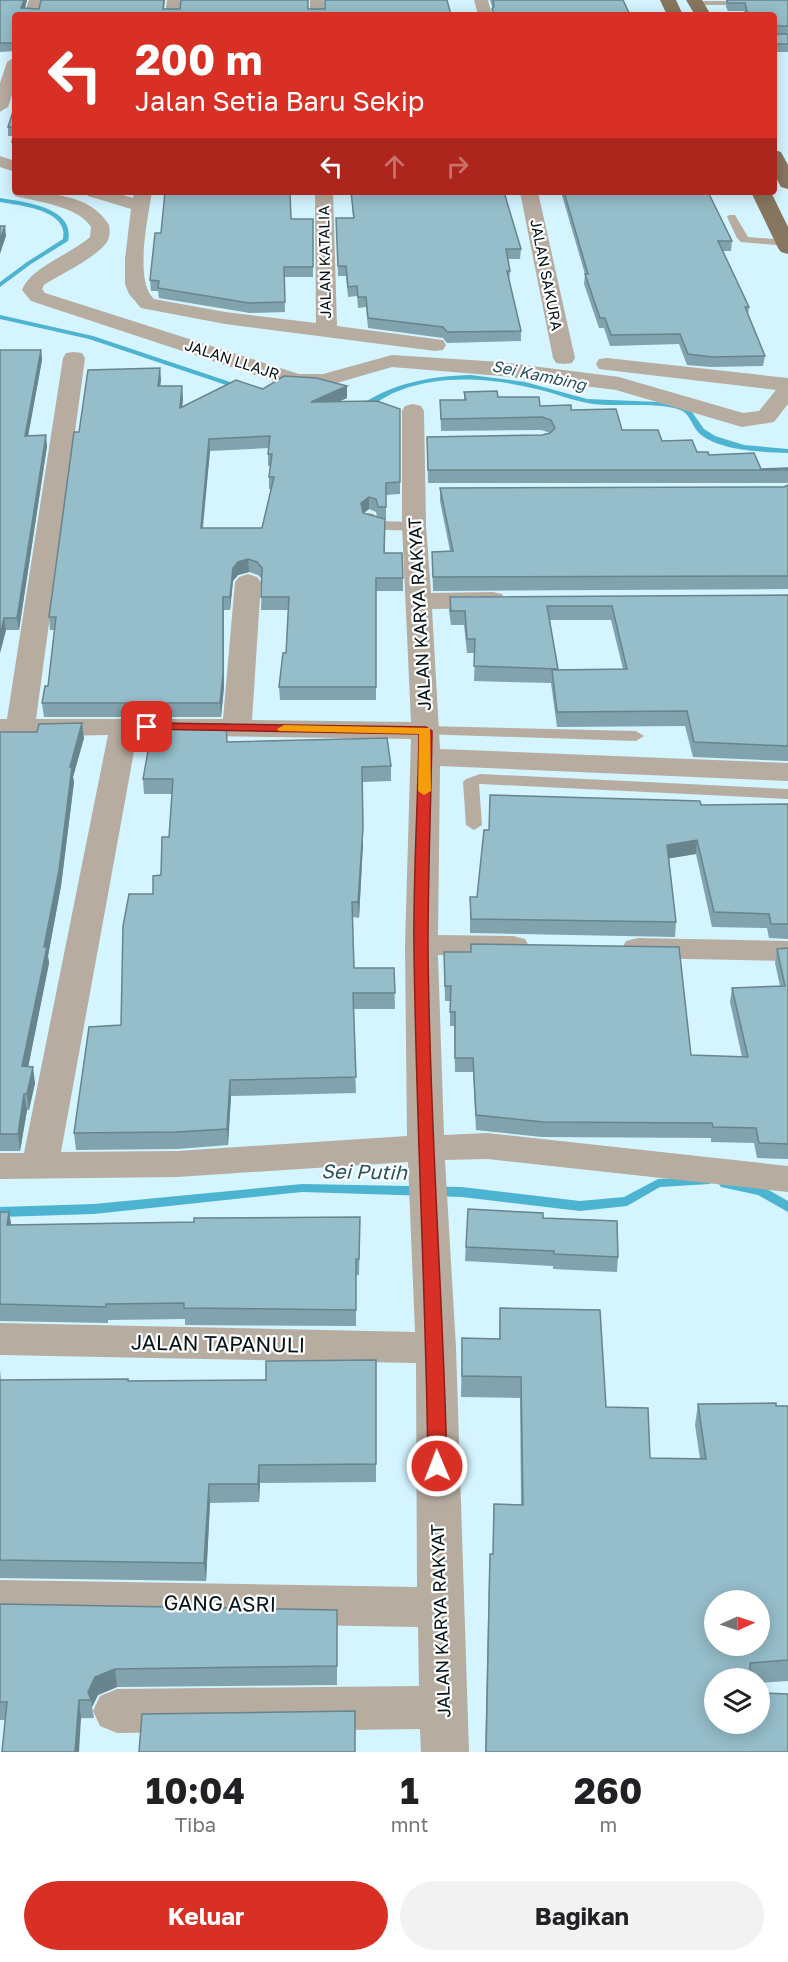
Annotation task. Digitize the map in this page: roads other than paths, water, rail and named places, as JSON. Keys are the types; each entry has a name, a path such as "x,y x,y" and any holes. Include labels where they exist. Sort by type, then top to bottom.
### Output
{"main road":[{"path":"777,162 788,183"},
{"path":"762,195 787,245"}],"street":[{"path":"0,107 12,71"},
{"name":"JALAN LLAJR","path":"32,195 75,207 96,219 101,228 99,239 88,249 35,282 32,290 38,297 119,326 297,381 328,381 377,363 392,361 501,369 619,384 742,420 766,417 788,390"},
{"path":"114,195 141,199 135,283 138,295 148,304 215,316 327,331 788,385"},
{"name":"JALAN KATALIA","path":"324,195 327,331"},
{"name":"JALAN SAKURA","path":"530,195 564,358"},
{"path":"74,358 10,728 124,726 237,728 788,772"},
{"name":"JALAN KARYA RAKYAT","path":"413,411 425,441 427,492 414,526 425,744 421,945 436,1348 444,1730"},
{"path":"237,728 248,582"},
{"path":"419,601 513,600"},
{"path":"40,1166 124,726"},
{"path":"421,945 540,947"},
{"path":"610,948 788,951"},
{"path":"0,1166 252,1161 428,1168 487,1146 788,1179"},
{"name":"JALAN TAPANULI","path":"0,1339 436,1348"},
{"name":"GANG ASRI","path":"0,1600 440,1607"},
{"path":"117,1711 444,1730"}],"lane":[{"path":"697,6 753,3"},
{"path":"732,217 742,238 748,241 787,245"},
{"path":"369,515 370,523 374,525 414,526"},
{"path":"425,744 636,736"},
{"path":"474,825 471,782 480,779 788,794"}],"waterway":[{"name":"Sei Kambing","path":"0,200 44,210 62,221 66,230 66,240 29,263 0,285"},
{"name":"Sei Kambing","path":"0,317 91,337 241,387"},
{"name":"Sei Kambing","path":"362,407 394,390 416,383 452,378 489,379 525,384 587,401 683,408 701,430 712,438 744,447 788,451"},
{"name":"Sei Putih","path":"0,1212 94,1209 302,1188 462,1192 580,1206 627,1201 658,1183 706,1181"},
{"name":"Sei Putih","path":"725,1184 761,1191 788,1207"}]}
